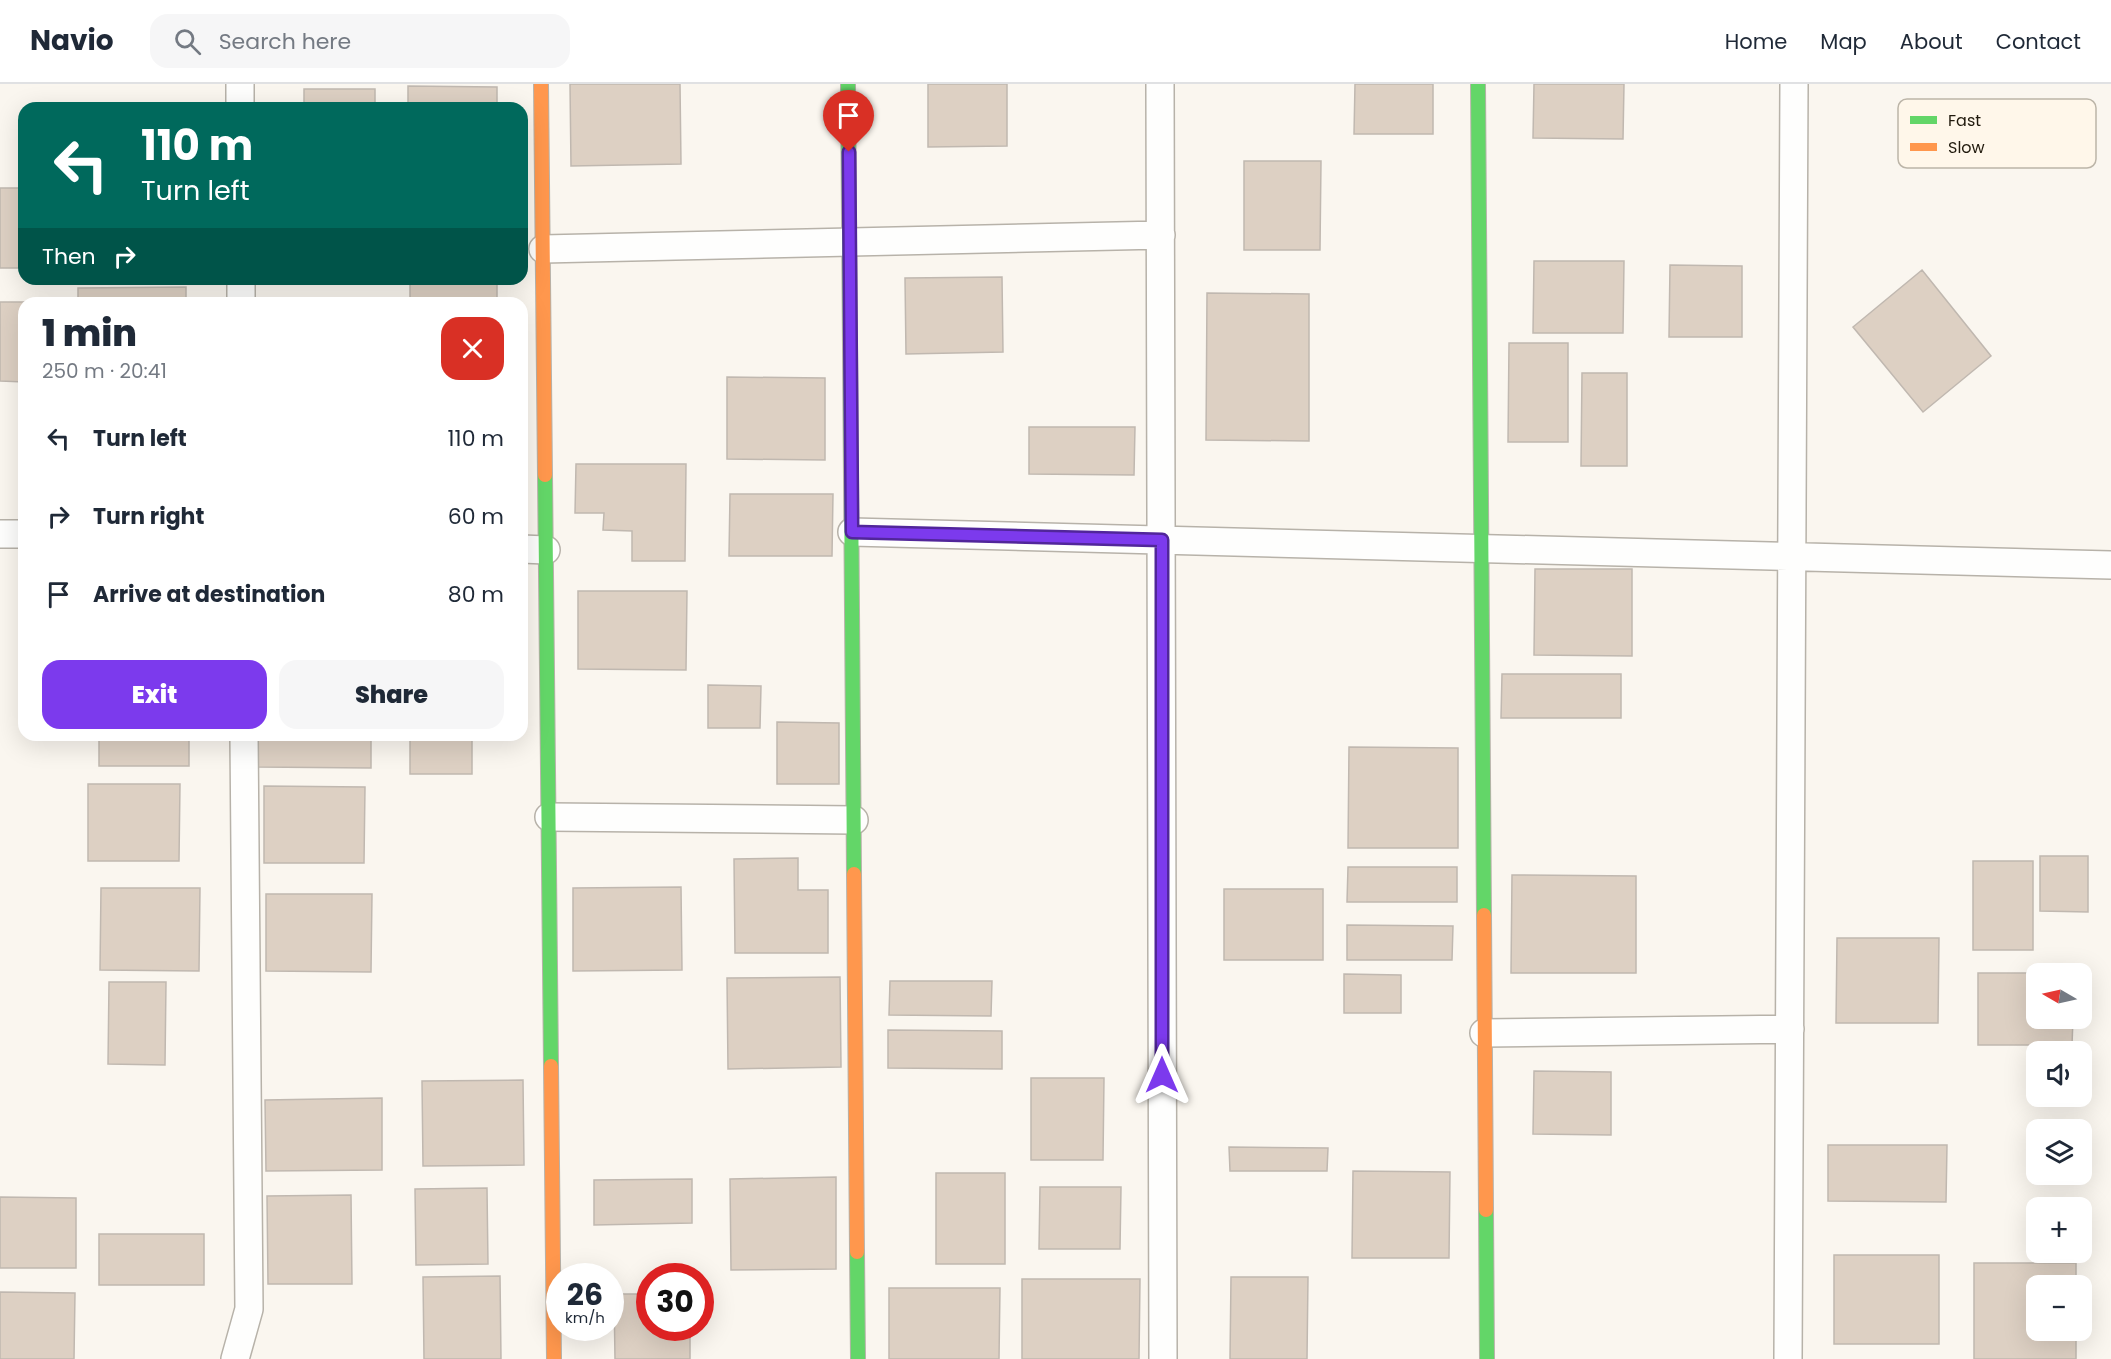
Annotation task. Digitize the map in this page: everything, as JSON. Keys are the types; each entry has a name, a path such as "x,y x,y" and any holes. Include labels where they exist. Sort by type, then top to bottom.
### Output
{"street":[{"path":"240,84 240,102"},
{"path":"541,84 543,249 534,550 549,817 554,1359"},
{"path":"848,84 858,1359"},
{"path":"1161,84 1163,1359"},
{"path":"1478,84 1486,1359"},
{"path":"1788,1359 1794,84"},
{"path":"543,249 1161,235"},
{"path":"852,532 2111,565"},
{"path":"0,534 18,534"},
{"path":"235,1359 249,1309 244,741"},
{"path":"549,817 854,819"},
{"path":"1484,1033 1790,1029"}],"building":[{"path":"570,84 680,84 681,164 571,166"},
{"path":"928,84 1007,84 1007,146 928,147"},
{"path":"1355,84 1433,84 1433,134 1354,134"},
{"path":"1534,84 1624,84 1623,139 1533,138"},
{"path":"408,86 497,87 497,102 408,102"},
{"path":"304,89 375,89 375,102 304,102"},
{"path":"1244,161 1321,161 1320,250 1244,250"},
{"path":"0,188 18,188 18,268 0,268"},
{"path":"1534,261 1624,261 1623,333 1533,333"},
{"path":"1670,265 1742,266 1742,337 1669,337"},
{"path":"1922,270 1991,356 1923,412 1853,327"},
{"path":"1002,277 1003,352 906,354 905,278"},
{"path":"410,285 497,285 497,297 410,297"},
{"path":"186,287 186,297 78,297 78,288"},
{"path":"1207,293 1309,294 1309,441 1206,440"},
{"path":"0,302 18,302 18,382 0,381"},
{"path":"1509,343 1568,343 1568,442 1508,442"},
{"path":"1582,373 1627,373 1627,466 1581,466"},
{"path":"727,377 825,378 825,460 727,459"},
{"path":"1029,427 1135,427 1134,475 1029,474"},
{"path":"576,464 686,464 685,561 632,561 632,531 603,530 604,513 575,513"},
{"path":"730,494 833,494 832,556 729,556"},
{"path":"1535,569 1632,569 1632,656 1534,655"},
{"path":"578,591 687,591 686,670 578,669"},
{"path":"1502,674 1621,674 1621,718 1501,718"},
{"path":"708,685 761,686 760,728 708,728"},
{"path":"777,722 839,723 839,784 777,784"},
{"path":"99,741 189,741 189,766 99,766"},
{"path":"258,741 371,741 371,768 258,767"},
{"path":"410,741 472,741 472,774 410,774"},
{"path":"1349,747 1458,748 1458,848 1348,848"},
{"path":"88,784 180,784 179,861 88,861"},
{"path":"264,786 365,787 364,863 264,863"},
{"path":"2040,856 2088,856 2088,912 2040,911"},
{"path":"798,858 798,890 828,890 828,953 735,953 734,859"},
{"path":"1973,861 2033,861 2033,950 1973,950"},
{"path":"1348,867 1457,867 1457,902 1347,902"},
{"path":"1512,875 1636,876 1636,973 1511,973"},
{"path":"681,887 682,970 573,971 573,888"},
{"path":"101,888 200,888 199,971 100,970"},
{"path":"1224,889 1323,889 1323,960 1224,960"},
{"path":"266,894 372,894 371,972 266,971"},
{"path":"1347,925 1453,926 1452,960 1347,960"},
{"path":"1837,938 1939,938 1938,1023 1836,1023"},
{"path":"1978,973 2026,973 2026,1029 2073,1029 2072,1041 2026,1041 2026,1045 1978,1045"},
{"path":"1344,974 1401,975 1401,1013 1344,1013"},
{"path":"840,977 841,1067 728,1069 727,978"},
{"path":"890,981 992,981 991,1016 889,1015"},
{"path":"109,982 166,982 165,1065 108,1064"},
{"path":"888,1030 1002,1031 1002,1069 888,1068"},
{"path":"1534,1071 1611,1072 1611,1135 1533,1134"},
{"path":"1031,1078 1104,1078 1103,1160 1031,1160"},
{"path":"523,1080 524,1165 423,1166 422,1081"},
{"path":"382,1098 382,1170 266,1171 265,1100"},
{"path":"1828,1145 1947,1145 1946,1202 1828,1201"},
{"path":"1229,1147 1328,1148 1327,1171 1230,1171"},
{"path":"1353,1171 1450,1172 1449,1258 1352,1258"},
{"path":"936,1173 1005,1173 1005,1264 936,1264"},
{"path":"836,1177 836,1269 731,1270 730,1179"},
{"path":"692,1179 692,1223 594,1225 594,1180"},
{"path":"1040,1187 1121,1187 1120,1249 1039,1249"},
{"path":"487,1188 488,1264 416,1265 415,1189"},
{"path":"351,1195 352,1284 268,1284 267,1196"},
{"path":"0,1197 76,1198 76,1268 0,1268"},
{"path":"99,1234 204,1234 204,1285 99,1285"},
{"path":"1834,1255 1939,1255 1939,1344 1834,1344"},
{"path":"1974,1263 2076,1263 2076,1275 2026,1275 2026,1341 2076,1341 2076,1359 1974,1359"},
{"path":"500,1276 501,1359 424,1359 423,1277"},
{"path":"1231,1277 1308,1277 1307,1359 1230,1359"},
{"path":"1022,1279 1140,1279 1139,1359 1022,1359"},
{"path":"889,1288 1000,1288 999,1359 889,1359"},
{"path":"0,1292 75,1293 74,1359 0,1359"},
{"path":"624,1294 636,1294 636,1341 690,1341 690,1359 615,1359 615,1341 624,1341"}],"traffic: fast":[{"path":"848,84 854,874"},
{"path":"1478,84 1484,915"},
{"path":"545,475 551,1066"},
{"path":"1486,1210 1487,1359"},
{"path":"857,1252 858,1359"}],"traffic: slow":[{"path":"541,84 545,475"},
{"path":"854,874 857,1252"},
{"path":"1484,915 1486,1210"},
{"path":"551,1066 554,1359"}],"route":[{"path":"849,152 852,532 1162,540 1162,1075"}]}
